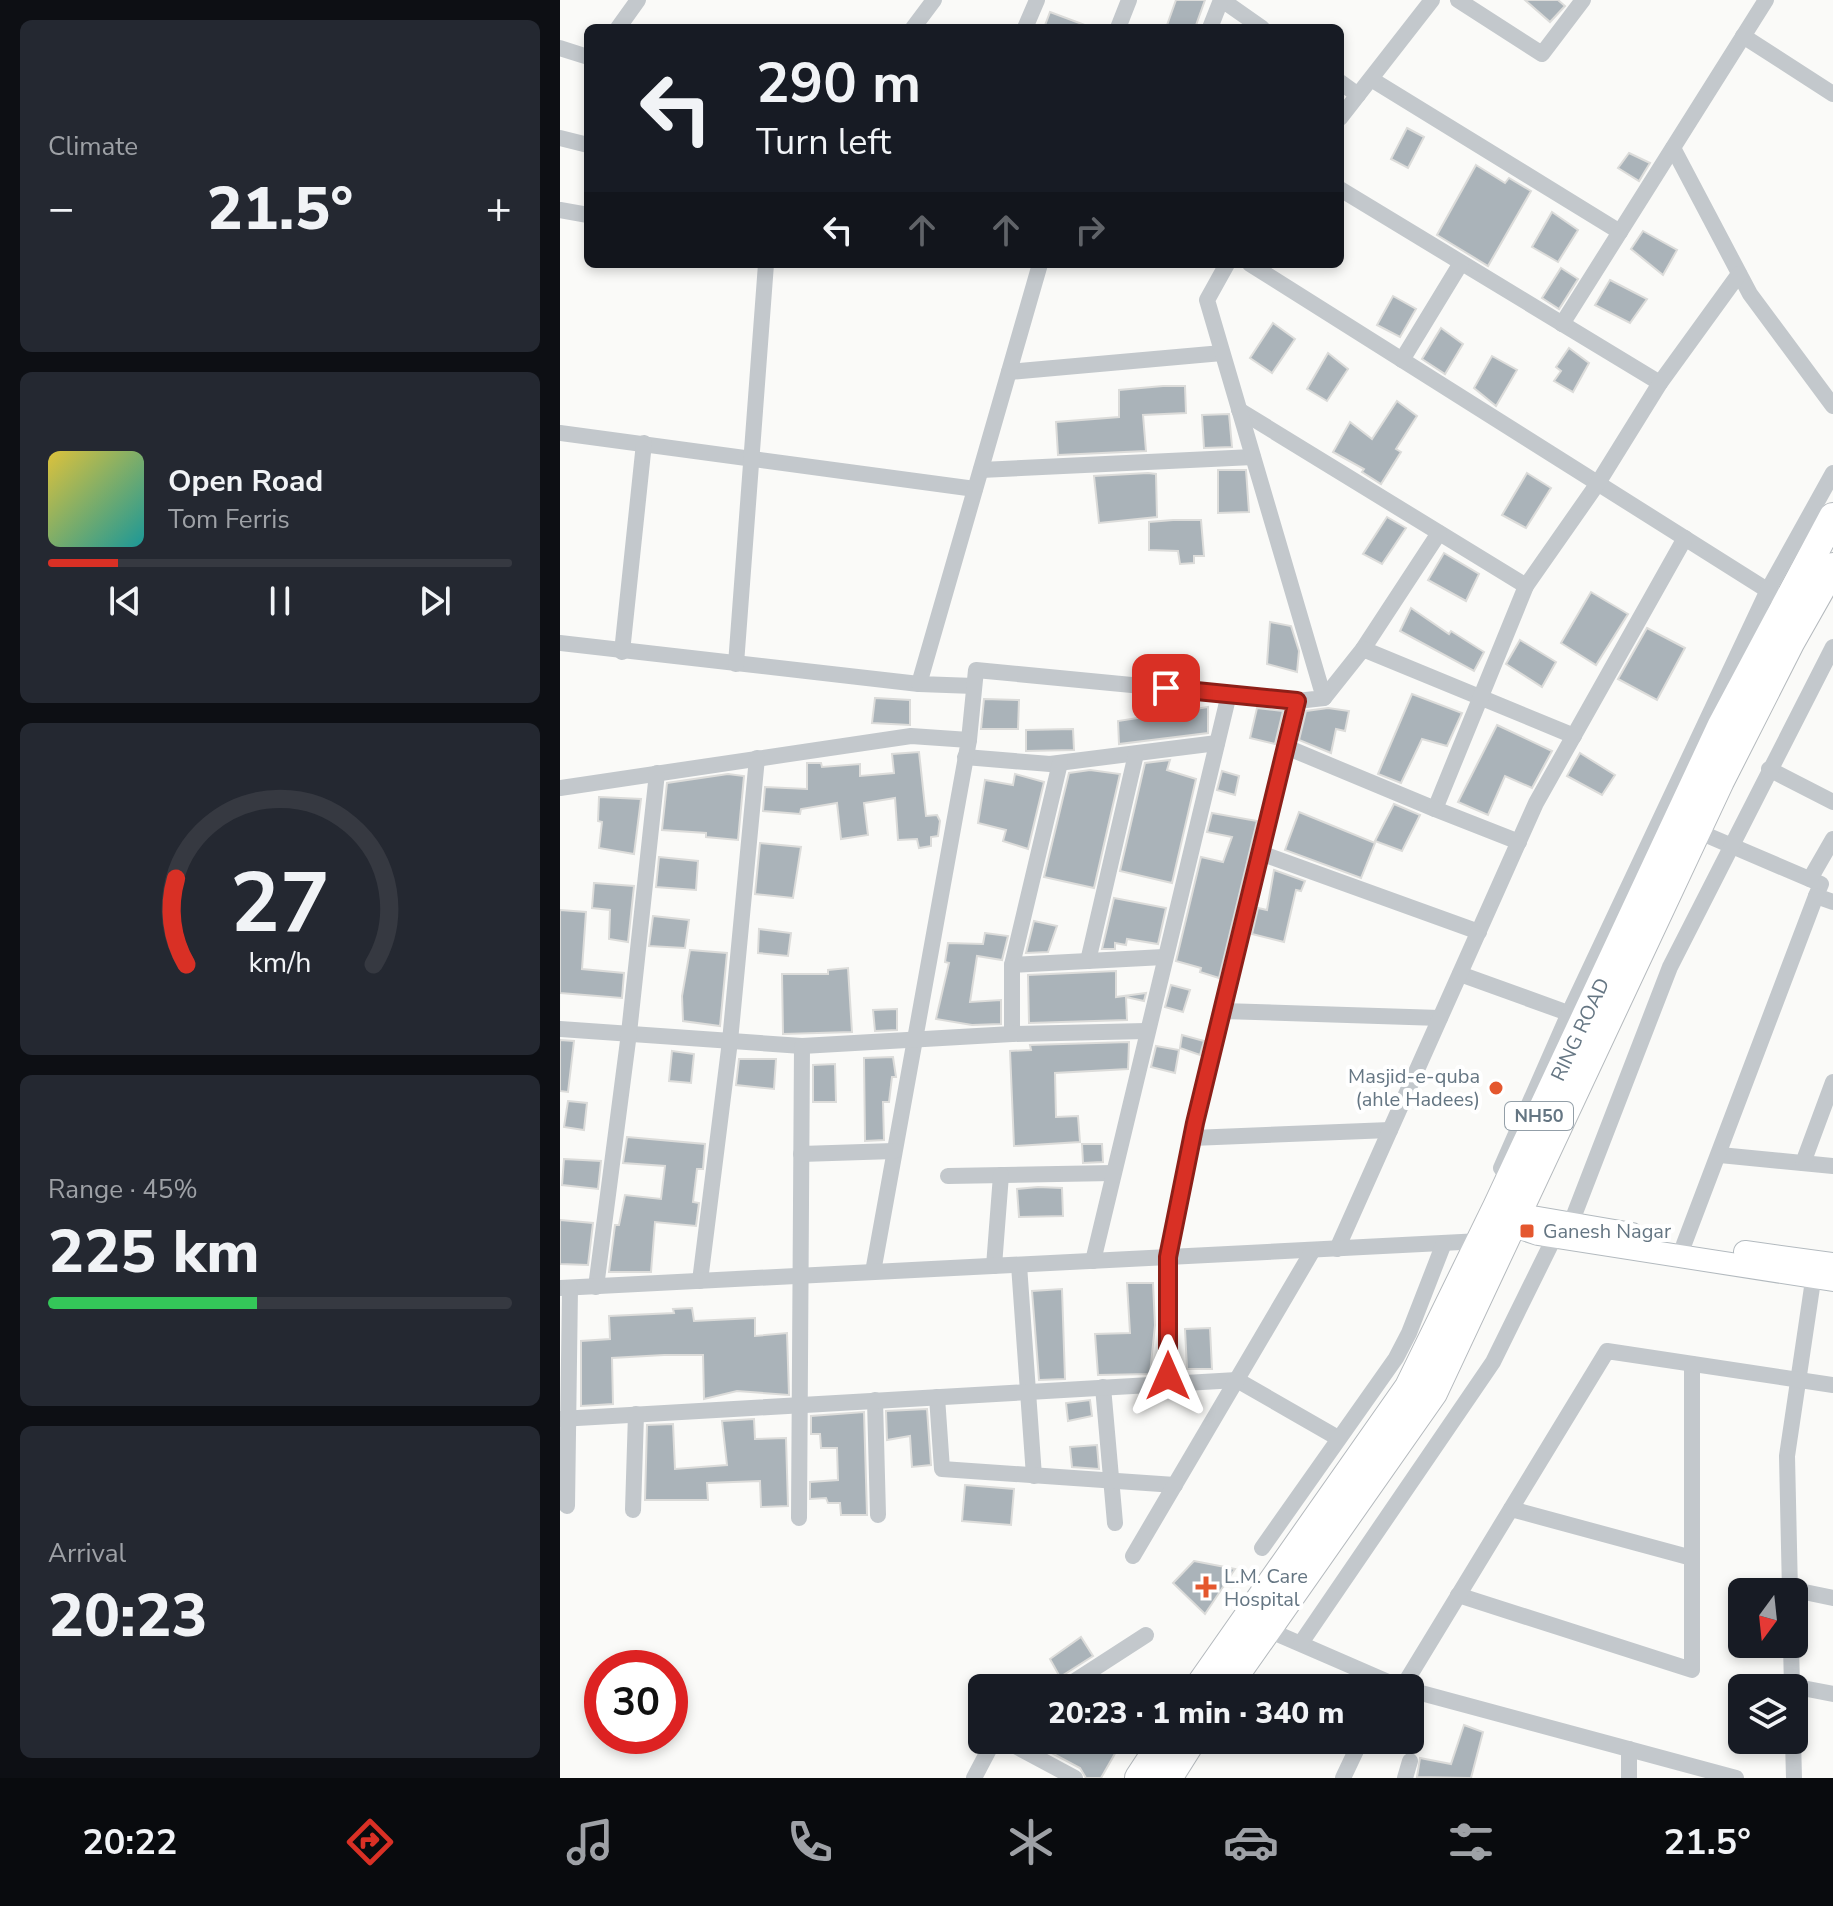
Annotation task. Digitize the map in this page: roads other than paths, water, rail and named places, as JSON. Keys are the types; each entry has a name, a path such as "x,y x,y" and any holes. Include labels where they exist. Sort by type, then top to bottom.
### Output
{"highway":[{"name":"RING ROAD","path":"1235,1674 1433,1393 1576,1016 1722,725 1778,596 1833,517"},
{"name":"RING ROAD","path":"1208,1674 1409,1387 1500,1222 1791,641 1833,567"},
{"path":"1139,1778 1155,1754"},
{"path":"1168,1778 1183,1754"}],"street":[{"path":"621,24 638,0"},
{"path":"916,24 934,0"},
{"path":"1027,24 1037,0"},
{"path":"1120,24 1129,0"},
{"path":"1212,24 1222,0 1256,24"},
{"path":"1344,113 1432,0"},
{"path":"1458,0 1542,54 1583,0"},
{"path":"1562,324 1766,0"},
{"path":"1743,36 1833,94"},
{"path":"560,48 584,56"},
{"path":"1371,79 1620,232"},
{"path":"1344,85 1358,95"},
{"path":"560,138 584,144"},
{"path":"1673,148 1750,294 1833,406"},
{"path":"1344,191 1660,383"},
{"path":"560,210 584,214"},
{"path":"1402,360 1461,263"},
{"path":"736,664 766,268"},
{"path":"919,684 1039,268"},
{"path":"1225,268 1207,300 1324,698"},
{"path":"1256,268 1778,596 1833,473"},
{"path":"1435,809 1526,586 1598,483 1660,383 1739,274"},
{"path":"1009,372 1222,353"},
{"path":"1239,410 1526,586"},
{"path":"560,433 975,489"},
{"path":"622,652 644,443"},
{"path":"981,470 1253,457"},
{"path":"873,1272 967,749 976,670 1297,701 1324,698 1363,649 1439,533"},
{"path":"1337,1249 1519,842 1574,736 1685,538"},
{"path":"560,643 919,684 974,686"},
{"path":"1301,1643 1493,1362 1563,1229 1670,967 1833,647"},
{"path":"1363,649 1574,736"},
{"path":"1093,1261 1229,694"},
{"path":"1168,1384 1168,1257 1192,1138 1297,701"},
{"path":"560,788 911,736 967,749 1060,763 1217,743"},
{"path":"1286,747 1519,842"},
{"path":"1088,961 1136,754"},
{"path":"700,1281 730,1041 757,758"},
{"path":"1012,1034 1012,965 1060,763"},
{"path":"1769,769 1833,802"},
{"path":"596,1287 629,1033 657,773"},
{"path":"1684,1244 1821,884 1697,831"},
{"path":"1810,879 1833,839"},
{"path":"1260,853 1479,932"},
{"path":"1816,896 1833,902"},
{"path":"1012,965 1164,957"},
{"path":"1460,974 1576,1016"},
{"path":"1222,1011 1440,1018"},
{"path":"560,1029 802,1046 1012,1034 1146,1031"},
{"path":"799,1518 802,1046"},
{"path":"1803,1163 1833,1082"},
{"path":"1192,1138 1390,1130"},
{"path":"801,1154 894,1151"},
{"path":"1720,1155 1833,1166"},
{"path":"948,1176 1113,1173"},
{"path":"994,1266 1001,1175"},
{"path":"567,1506 565,1288 1444,1243 1500,1222 1684,1244 1824,1270"},
{"path":"1563,1229 1824,1270"},
{"path":"1262,1548 1409,1333 1444,1243"},
{"path":"1133,1556 1313,1250"},
{"path":"1019,1265 1034,1476"},
{"path":"1790,1578 1787,1456 1797,1380 1824,1270"},
{"path":"1404,1674 1458,1595 1607,1351 1833,1385"},
{"path":"1458,1595 1692,1670 1692,1364"},
{"path":"565,1419 1237,1380 1338,1438"},
{"path":"1103,1387 1115,1523"},
{"path":"937,1397 942,1469 1175,1485"},
{"path":"875,1400 878,1515"},
{"path":"633,1510 636,1414"},
{"path":"1511,1509 1692,1558"},
{"path":"1808,1593 1833,1598"},
{"path":"1266,1629 1369,1674"},
{"path":"1086,1674 1146,1635"},
{"path":"1808,1690 1833,1694"},
{"path":"1424,1694 1629,1749 1711,1775 1736,1778"},
{"path":"1629,1749 1629,1778"},
{"path":"974,1778 987,1754"},
{"path":"1030,1754 1075,1778"},
{"path":"1343,1778 1354,1754"},
{"path":"1793,1754 1794,1778"}],"place":[{"name":"Masjid-e-quba (ahle Hadees)","path":"1496,1088"},
{"name":"Ganesh Nagar","path":"1527,1231"},
{"name":"L.M. Care Hospital","path":"1206,1587"}]}
